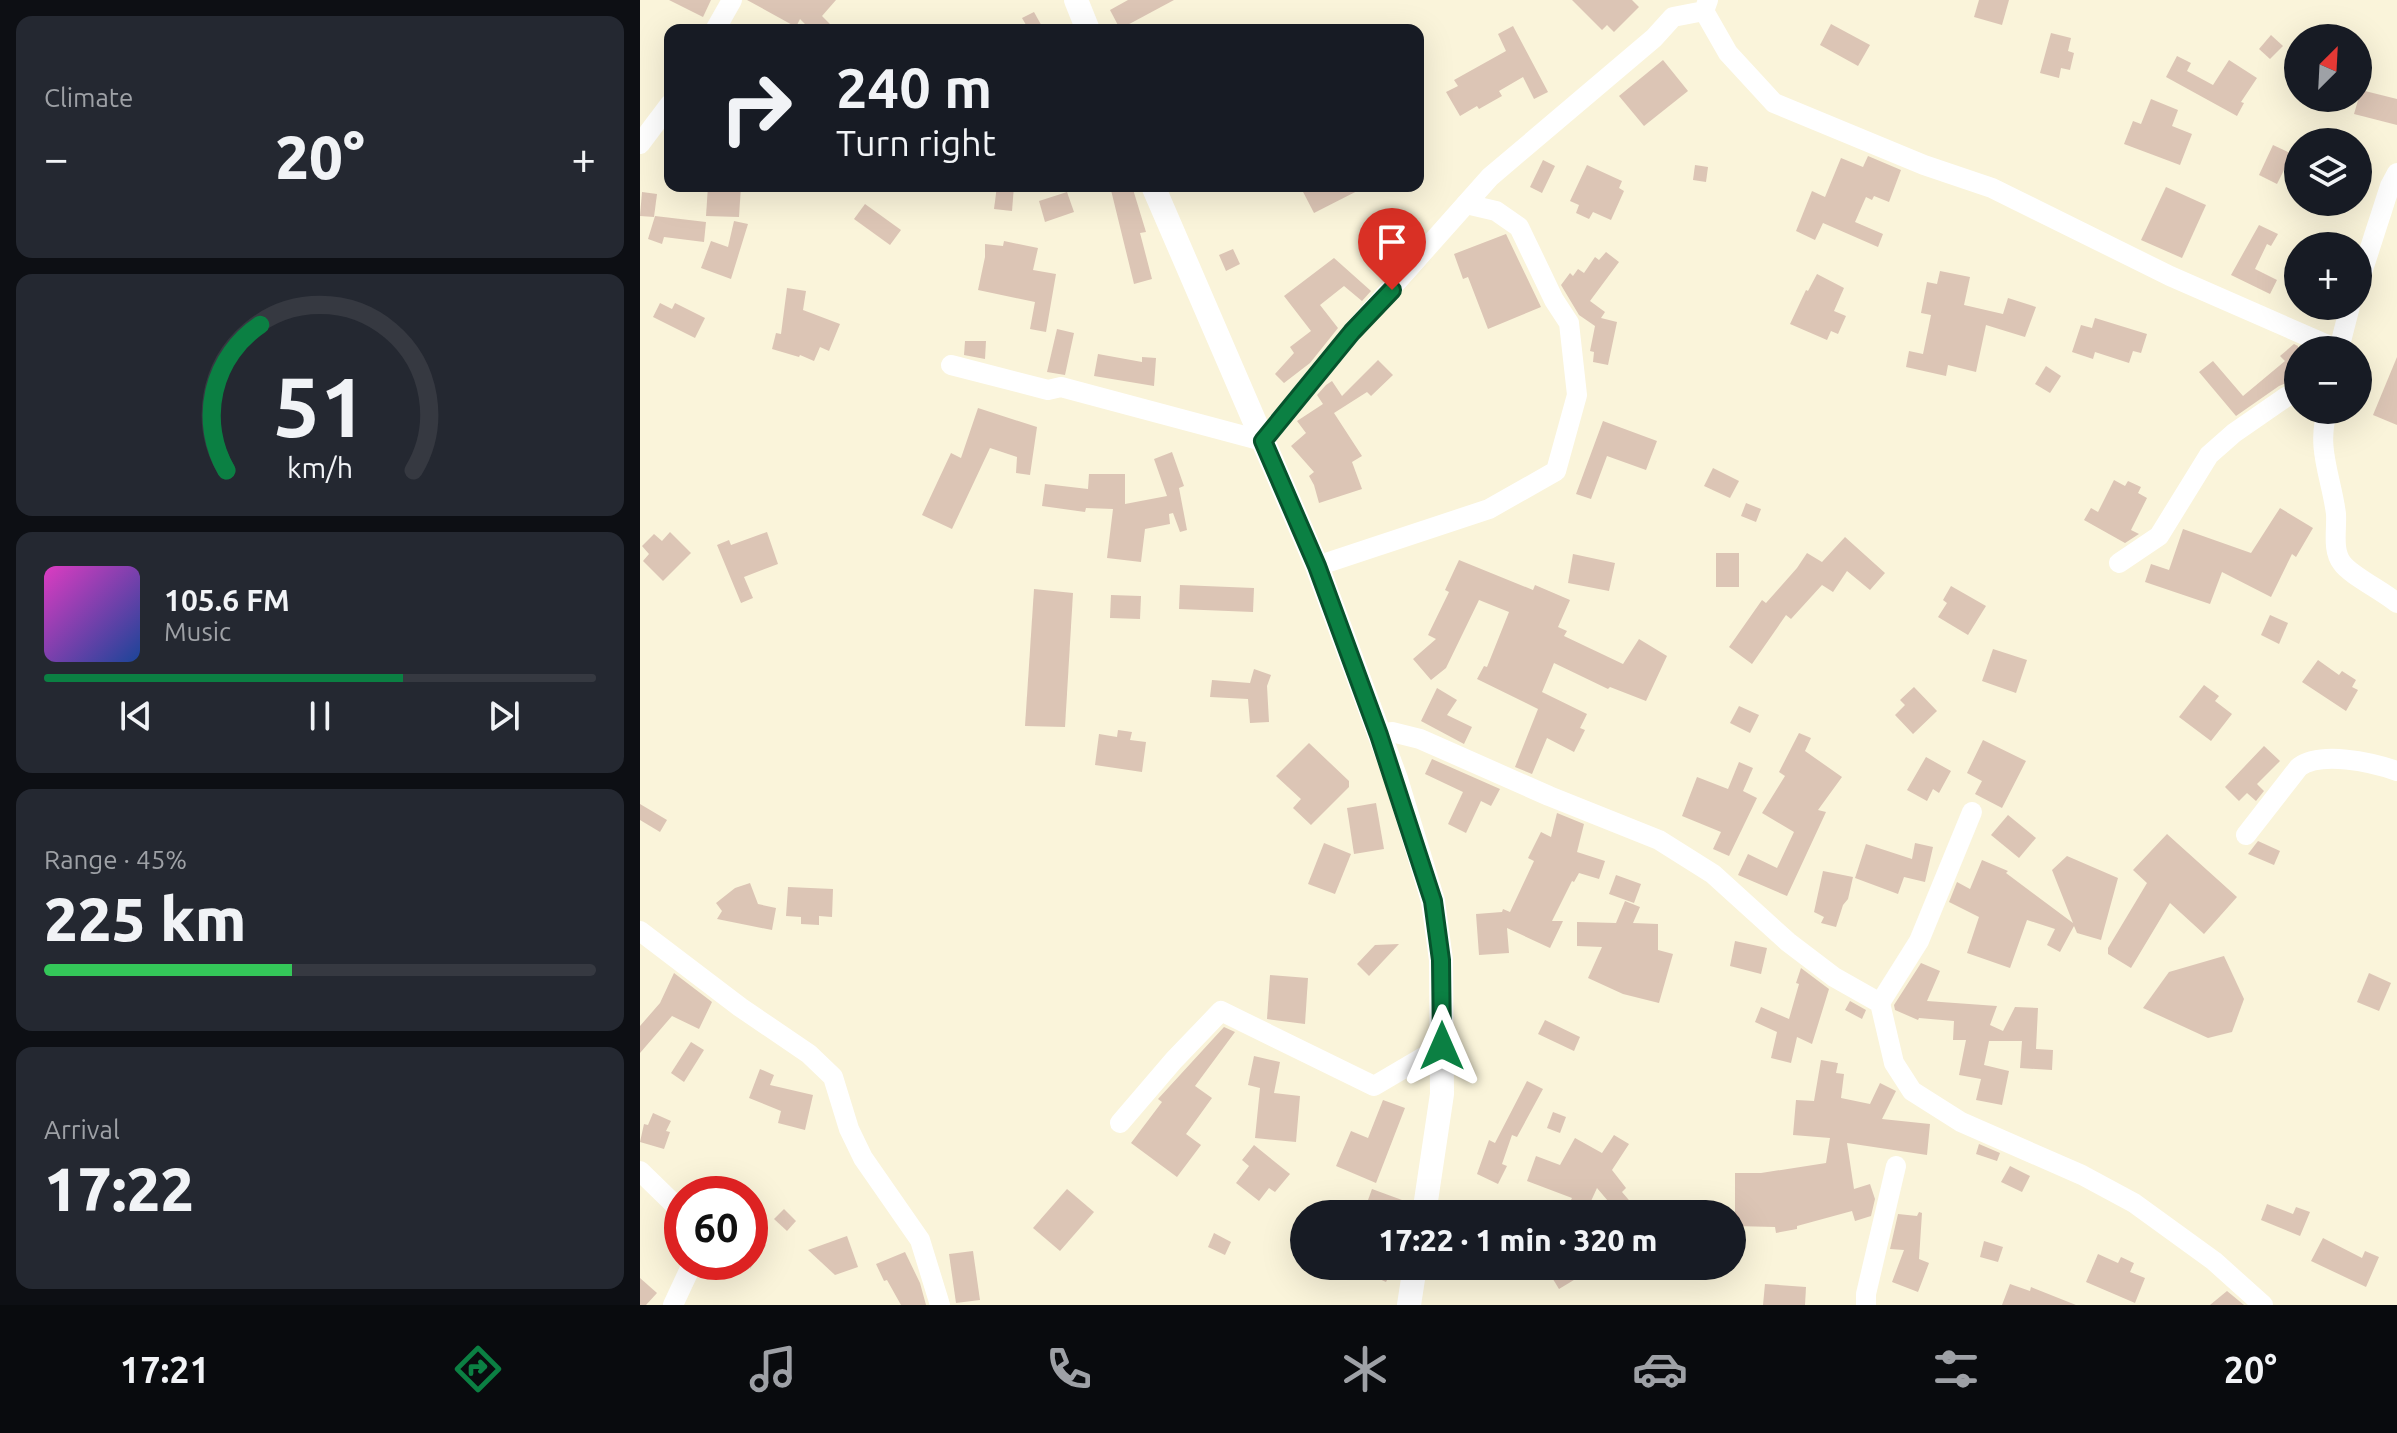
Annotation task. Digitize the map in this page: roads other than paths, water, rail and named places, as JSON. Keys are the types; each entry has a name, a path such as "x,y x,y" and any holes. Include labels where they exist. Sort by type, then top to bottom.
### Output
{"main road":[{"path":"1076,0 1086,24"},
{"path":"1156,192 1317,566 1379,735 1433,901 1441,960 1442,1046 1439,1121 1426,1200"},
{"path":"1409,1305 1413,1280"}],"street":[{"path":"718,24 732,0"},
{"path":"951,365 1048,390 1061,387 1263,441 1352,332 1490,177 1654,38 1673,17 1706,5 1728,53 1774,103 1924,165 1992,188 2170,276 2307,336"},
{"path":"640,144 664,112"},
{"path":"2372,242 2397,173"},
{"path":"1317,566 1489,509 1556,471 1577,395 1569,323 1554,300 1519,227 1496,211 1466,204"},
{"path":"2119,563 2159,536 2209,455 2234,433 2284,398"},
{"path":"2325,424 2323,462 2336,513 2337,554 2343,566 2397,603"},
{"path":"1379,735 1392,732 1420,739 1659,840 1713,874 1788,942 1834,977 1880,1003"},
{"path":"2246,835 2299,767 2308,761 2322,758 2397,771"},
{"path":"1972,812 1919,941 1880,1003 1894,1063 1912,1091 1961,1122 2082,1175 2134,1203 2214,1261 2263,1305"},
{"path":"640,931 740,1007 809,1054 833,1077 849,1129 863,1158 920,1240 940,1305"},
{"path":"1120,1123 1221,1011 1374,1086 1442,1046"},
{"path":"1866,1305 1896,1166"},
{"path":"640,1171 664,1194"},
{"path":"673,1305 685,1280"}]}
